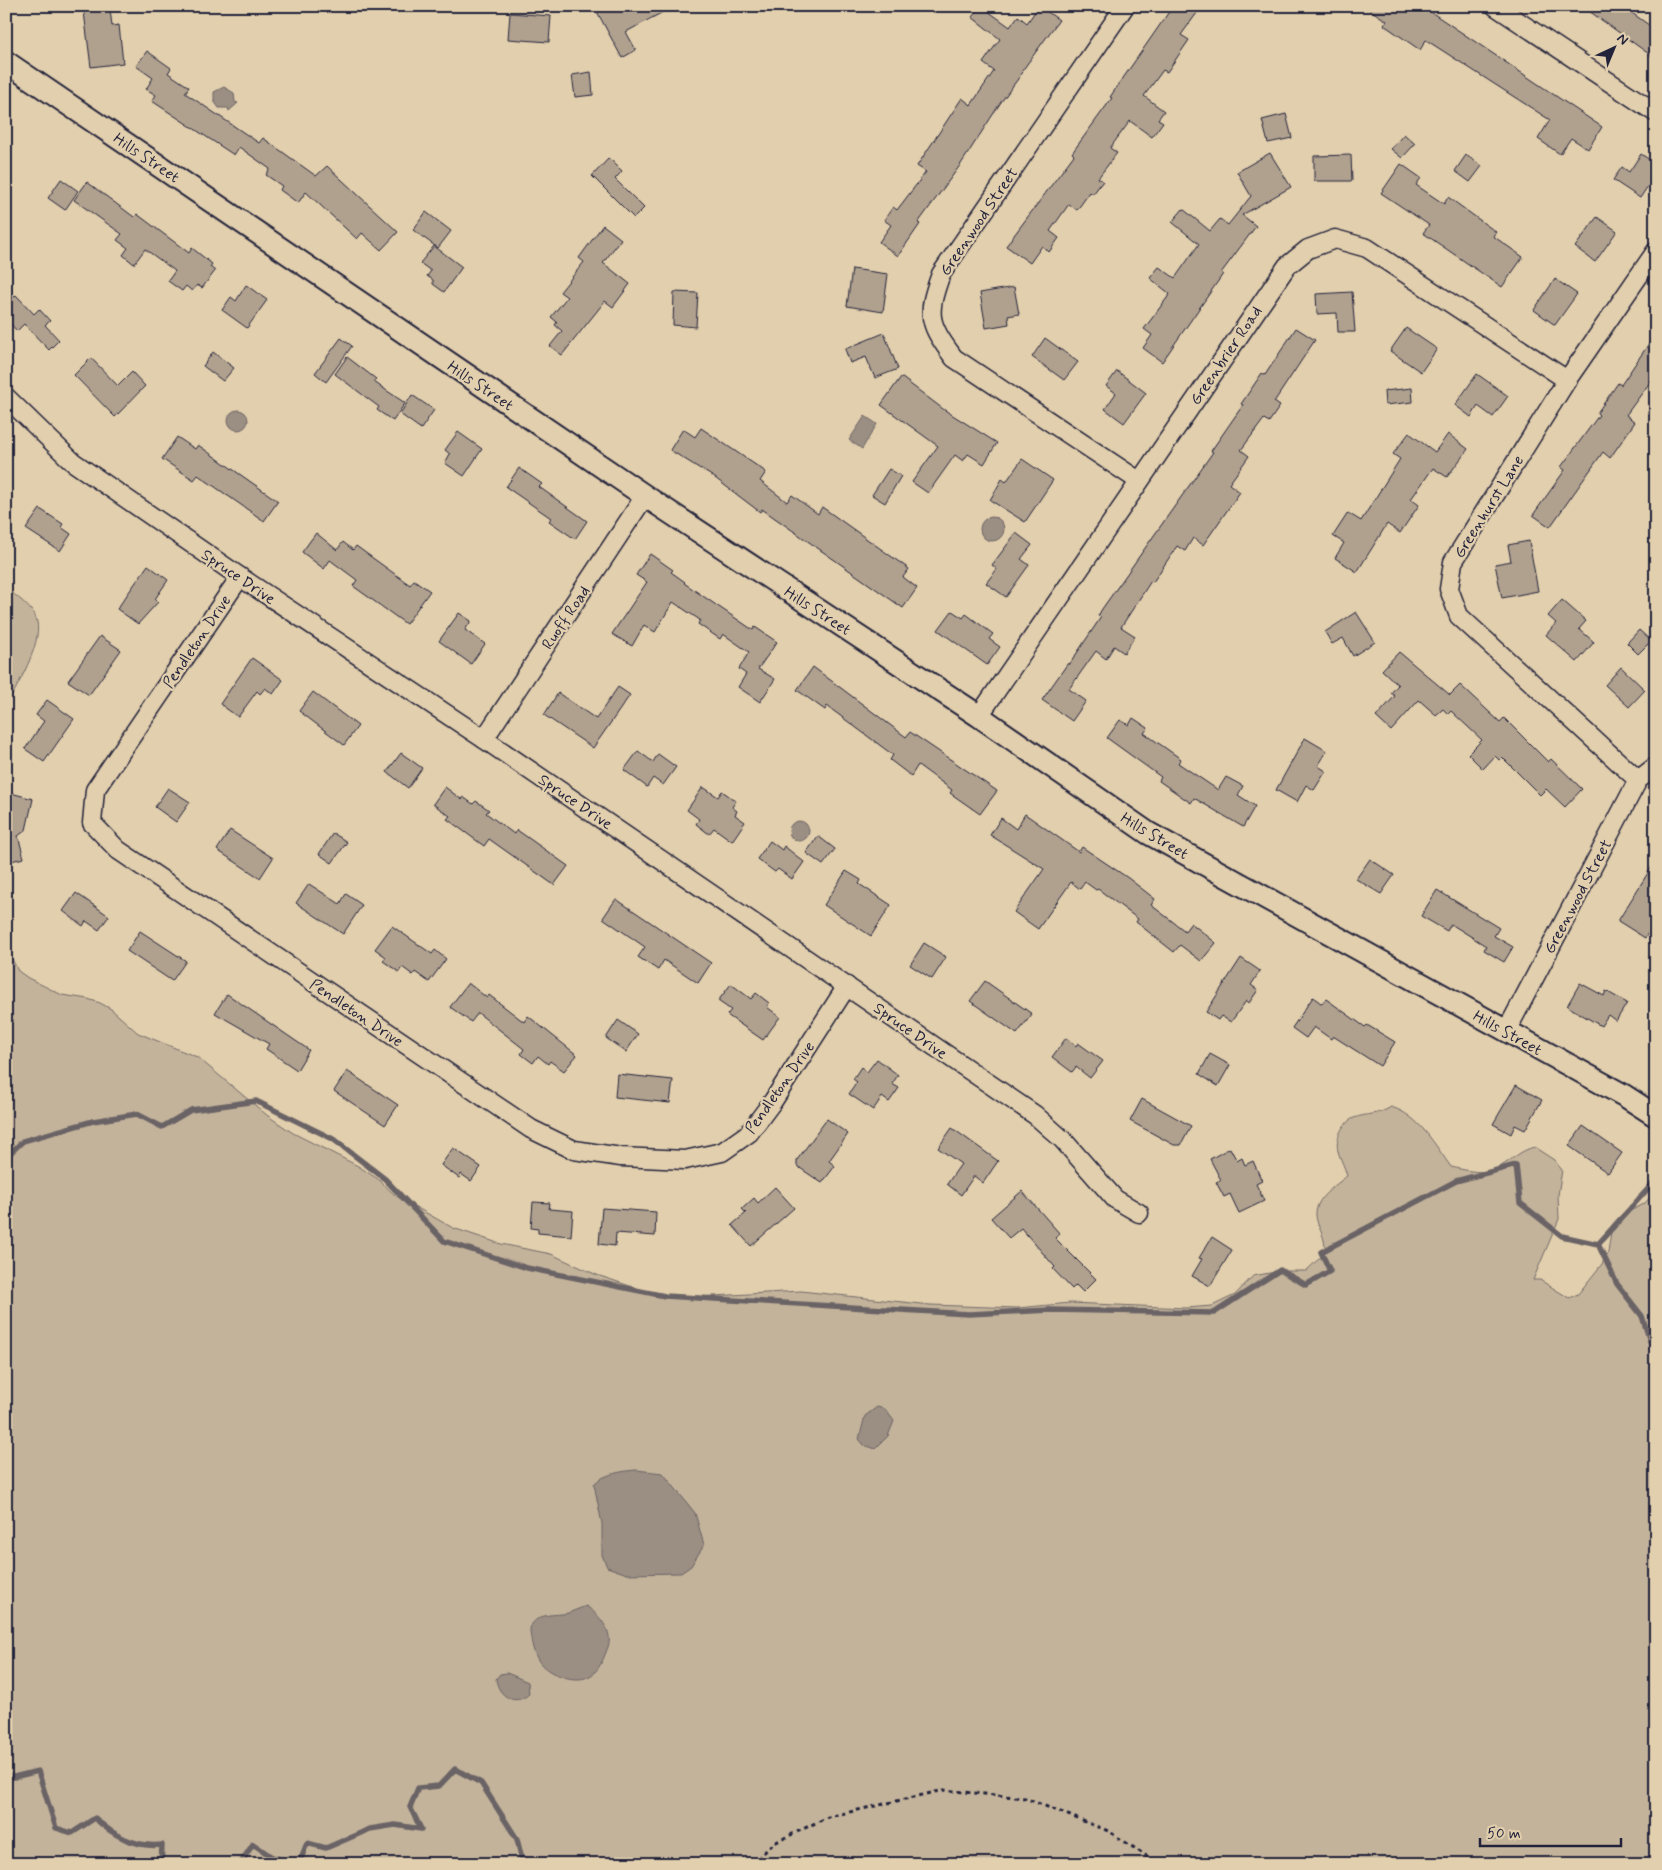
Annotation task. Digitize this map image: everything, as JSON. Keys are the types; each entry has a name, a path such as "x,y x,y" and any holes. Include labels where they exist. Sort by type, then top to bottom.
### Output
{"street":[{"name":"Greenwood Street","path":"1125,6 941,274 931,302 935,332 954,358 1139,481"},
{"path":"1495,6 1656,114"},
{"name":"Hills Street","path":"6,62 645,496 979,716 1148,833 1625,1096 1656,1116"},
{"name":"Greenbrier Road","path":"979,716 1287,266 1308,249 1335,239 1367,248 1567,380"},
{"name":"Greenhurst Lane","path":"1638,780 1459,616 1449,589 1453,562 1465,541 1567,380 1656,251"},
{"name":"Spruce Drive","path":"6,397 73,462 240,577 484,739 1035,1115 1063,1140 1115,1199 1139,1213"},
{"name":"Ruoff Road","path":"484,739 645,496"},
{"name":"Pendleton Drive","path":"240,577 95,790 92,823 118,850 531,1129 574,1150 621,1157 685,1160 722,1152 749,1133 847,986"},
{"name":"Greenwood Street","path":"1506,1032 1638,780 1656,766"}],"path":[{"path":"752,1864 774,1843 828,1817 944,1790 1025,1798 1108,1831 1159,1864"}],"shaded area":[{"path":"224,87 234,93 235,102 238,103 229,111 228,108 219,108 214,101 214,92"},
{"path":"238,410 245,413 248,420 245,427 238,430 231,427 228,420 231,413"},
{"path":"865,416 877,424 862,449 849,440"},
{"path":"992,517 997,518 1003,524 1003,534 997,540 992,541 987,540 981,534 980,529 981,524 987,518"},
{"path":"6,588 33,612 36,617 38,631 28,665 6,706"},
{"path":"795,821 803,821 809,827 809,835 803,841 795,841 789,835 789,827"},
{"path":"6,947 18,971 28,978 62,995 100,1003 111,1009 138,1033 197,1057 268,1116 293,1133 358,1166 378,1179 396,1196 453,1228 501,1244 551,1254 597,1275 645,1291 670,1296 697,1297 801,1291 930,1305 1018,1308 1070,1303 1186,1308 1212,1306 1235,1295 1253,1276 1281,1271 1306,1271 1325,1253 1324,1241 1316,1215 1322,1198 1347,1176 1337,1146 1340,1132 1354,1118 1381,1112 1391,1107 1410,1117 1426,1132 1451,1167 1478,1172 1491,1171 1534,1147 1554,1160 1562,1170 1558,1195 1559,1219 1533,1280 1540,1280 1569,1298 1578,1294 1602,1264 1608,1252 1612,1225 1620,1216 1644,1204 1656,1191 1656,1864 6,1864"},
{"path":"877,1407 885,1409 894,1421 888,1436 875,1449 864,1445 859,1439 865,1416"},
{"path":"636,1470 663,1473 695,1513 704,1545 691,1566 681,1573 627,1574 607,1567 602,1555 602,1524 594,1484 608,1475"},
{"path":"586,1606 600,1618 607,1629 609,1635 608,1647 599,1667 590,1676 571,1679 550,1671 540,1663 531,1641 531,1626 536,1620 544,1616 568,1613"},
{"path":"507,1673 528,1682 529,1694 518,1700 504,1695 497,1685 496,1679 500,1674"}],"building":[{"path":"594,6 674,6 626,32 636,50 622,58"},
{"path":"981,6 1010,27 1018,16 1027,23 1039,6 1059,20 1022,71 961,164 918,223 920,224 898,256 879,242 891,225 884,220 893,207 897,210 926,172 917,166 962,98 971,105 994,71 983,63 1000,39 972,17"},
{"path":"1173,6 1202,6 1181,35 1189,40 1167,72 1163,70 1144,96 1164,111 1158,119 1163,122 1152,137 1130,121 1110,148 1117,153 1098,178 1103,181 1093,194 1090,192 1077,210 1069,204 1050,231 1059,238 1049,252 1042,246 1030,263 1006,246 1074,155 1072,153 1112,98 1110,97"},
{"path":"1364,6 1422,6 1602,127 1588,149 1571,138 1560,154 1538,139 1550,120 1426,40 1420,50 1384,25 1387,21"},
{"path":"1582,6 1622,6 1656,30 1656,59"},
{"path":"110,9 112,26 119,25 123,63 91,67 84,12"},
{"path":"510,13 551,16 549,42 508,39"},
{"path":"147,51 171,68 168,73 189,87 185,93 259,143 263,138 316,176 327,166 398,232 381,250 362,233 357,239 306,192 298,203 280,190 282,186 266,175 270,169 239,147 234,155 152,101 156,95 146,89 153,78 136,66"},
{"path":"591,72 593,95 575,97 572,75"},
{"path":"1286,114 1292,138 1268,143 1262,120"},
{"path":"1404,134 1415,144 1402,158 1391,149"},
{"path":"1270,153 1291,187 1242,215 1256,226 1221,273 1223,274 1162,362 1143,348 1152,335 1144,329 1170,294 1150,278 1159,267 1175,278 1199,244 1172,222 1183,209 1210,231 1220,219 1228,225 1251,196 1237,172"},
{"path":"1641,154 1656,164 1656,174 1640,198 1613,180 1622,167 1629,172"},
{"path":"1351,155 1352,181 1314,181 1314,156"},
{"path":"1466,155 1482,166 1470,182 1455,171"},
{"path":"609,158 622,171 615,179 644,208 634,218 592,176"},
{"path":"1401,164 1421,178 1416,185 1444,204 1448,197 1496,232 1493,236 1523,257 1502,287 1423,233 1429,225 1381,193"},
{"path":"61,179 78,191 65,210 48,198"},
{"path":"87,182 134,217 137,214 189,253 192,248 212,264 210,267 215,271 202,288 197,285 192,291 186,286 182,291 168,281 175,271 145,249 134,264 123,255 128,248 117,240 122,234 74,200"},
{"path":"426,212 451,231 438,248 413,230"},
{"path":"1597,217 1617,231 1595,262 1575,247"},
{"path":"603,225 621,239 603,263 630,284 613,307 605,301 562,355 550,346 562,331 555,325 557,322 551,317 567,297 560,292 584,262 579,258"},
{"path":"434,246 462,267 444,292 433,284 433,280 427,276 431,271 420,263"},
{"path":"852,269 888,274 883,312 847,306"},
{"path":"1555,279 1577,294 1555,325 1534,310"},
{"path":"246,285 267,300 247,328 222,310 231,297 236,301"},
{"path":"1014,287 1019,314 1008,316 1009,324 986,328 980,293"},
{"path":"674,292 698,293 696,327 673,325"},
{"path":"1352,292 1355,332 1338,332 1337,313 1317,314 1316,294"},
{"path":"16,295 34,314 39,309 50,321 45,325 59,340 49,350 24,324 17,331 6,319 6,304"},
{"path":"1296,328 1315,340 1274,402 1280,406 1269,422 1264,419 1241,450 1249,456 1229,484 1240,492 1203,545 1193,538 1185,551 1177,546 1153,582 1151,581 1121,627 1135,636 1124,653 1114,646 1106,659 1096,651 1069,689 1086,701 1072,721 1042,700 1068,663 1069,665 1101,617 1098,616 1102,609 1213,452 1211,451 1243,405 1241,404 1262,373 1265,375"},
{"path":"1406,328 1437,349 1421,372 1390,351"},
{"path":"884,333 898,369 875,378 866,357 850,363 845,349"},
{"path":"1656,333 1656,374 1626,415 1635,422 1610,458 1603,452 1550,527 1533,515 1565,470 1561,467 1599,415 1597,413 1618,383 1621,385"},
{"path":"341,338 352,346 326,382 315,373"},
{"path":"1045,338 1078,362 1064,380 1032,357"},
{"path":"213,352 234,368 223,381 203,366"},
{"path":"347,357 376,379 374,382 405,403 393,421 377,410 379,407 335,374"},
{"path":"91,358 118,386 132,372 145,386 115,417 74,375"},
{"path":"1117,371 1146,393 1124,423 1105,409 1116,393 1106,386"},
{"path":"1477,374 1508,396 1493,417 1478,406 1471,417 1455,405"},
{"path":"901,377 943,409 997,443 984,464 968,454 963,461 955,455 928,493 912,482 938,446 881,405"},
{"path":"1412,388 1413,402 1385,405 1384,391"},
{"path":"412,395 434,410 421,429 400,414"},
{"path":"701,428 766,472 760,481 787,502 792,495 818,514 822,507 909,569 903,577 917,588 903,608 762,509 760,512 715,478 670,450 683,429 695,437"},
{"path":"458,432 482,449 464,476 445,463 450,454 445,450"},
{"path":"1409,433 1435,452 1448,434 1468,449 1447,477 1433,468 1411,499 1419,505 1400,533 1387,524 1357,572 1335,558 1344,543 1333,536 1348,513 1361,521 1400,459 1393,454"},
{"path":"177,437 195,449 198,445 278,501 264,521 198,475 194,480 162,459"},
{"path":"1022,459 1053,480 1025,522 990,500 1002,479 1006,482"},
{"path":"519,468 542,484 539,487 587,521 575,539 549,521 551,518 506,487"},
{"path":"889,469 901,476 885,503 872,495"},
{"path":"40,509 63,524 61,527 71,534 60,551 26,529"},
{"path":"316,533 337,550 343,542 353,550 356,546 410,585 414,580 430,591 406,624 353,586 357,580 330,560 324,569 302,552"},
{"path":"1016,533 1032,545 1021,559 1029,565 1006,597 986,583 997,569 992,565"},
{"path":"1529,541 1538,591 1502,598 1495,564 1511,561 1508,545"},
{"path":"650,554 673,570 671,572 684,583 753,630 755,627 777,642 758,669 775,679 760,702 738,687 746,674 739,669 749,652 723,634 720,639 698,624 700,620 673,602 655,632 644,625 632,646 612,634 647,582 636,575"},
{"path":"148,565 168,580 155,599 158,602 138,624 117,609"},
{"path":"1562,600 1586,621 1579,629 1594,642 1577,662 1546,635 1556,623 1548,616"},
{"path":"952,611 963,618 966,614 993,634 989,639 1000,647 987,665 938,630"},
{"path":"1356,612 1375,642 1353,656 1343,638 1332,644 1325,632"},
{"path":"459,613 471,621 465,630 485,644 471,664 439,641"},
{"path":"1639,630 1651,641 1638,654 1627,643"},
{"path":"100,636 121,650 89,695 68,681"},
{"path":"1399,652 1450,695 1460,685 1500,722 1504,718 1548,762 1551,759 1582,789 1565,807 1546,789 1540,795 1502,757 1499,760 1495,756 1483,769 1468,754 1482,740 1451,711 1448,714 1443,709 1436,715 1419,700 1391,731 1376,717 1395,696 1391,693 1398,685 1382,670"},
{"path":"252,658 283,680 273,694 265,688 260,694 257,691 238,717 220,704"},
{"path":"813,667 906,737 910,732 997,791 980,814 950,793 952,790 918,765 911,776 890,760 893,755 827,706 825,710 797,690"},
{"path":"1621,667 1645,690 1629,707 1605,685"},
{"path":"618,687 630,695 593,748 544,715 558,693 596,719"},
{"path":"313,692 358,726 344,745 299,711"},
{"path":"47,700 74,719 44,762 25,749 44,721 36,715"},
{"path":"1133,718 1148,728 1144,733 1181,759 1178,763 1218,790 1226,777 1243,786 1238,795 1255,806 1243,827 1194,798 1191,803 1159,781 1161,777 1107,738 1120,720 1129,725"},
{"path":"1305,738 1327,751 1318,766 1326,771 1314,790 1306,785 1297,802 1276,790"},
{"path":"638,751 653,762 658,754 676,767 663,785 653,778 647,787 624,770"},
{"path":"401,753 422,768 408,788 387,772"},
{"path":"445,787 462,800 463,797 473,804 476,801 489,810 486,813 514,834 517,830 568,866 554,885 489,839 484,846 447,819 450,816 433,804"},
{"path":"703,787 718,797 722,791 736,801 732,807 737,811 735,815 745,822 732,841 714,828 709,834 696,824 699,819 687,810"},
{"path":"168,788 190,802 176,822 155,807"},
{"path":"11,793 33,799 26,830 18,836 24,858 6,862 6,811"},
{"path":"1025,814 1079,852 1082,847 1128,878 1155,899 1151,905 1185,931 1191,923 1216,943 1201,961 1180,945 1174,952 1136,922 1138,919 1098,889 1096,890 1085,882 1080,889 1071,882 1038,929 1014,912 1044,869 990,835 1001,818 1016,829"},
{"path":"230,830 273,858 260,878 217,850"},
{"path":"333,833 347,842 332,863 319,854"},
{"path":"818,836 835,849 823,865 806,853"},
{"path":"770,841 782,850 784,846 804,862 792,879 778,869 775,872 757,859"},
{"path":"1370,859 1394,875 1381,894 1356,879"},
{"path":"1656,860 1656,921 1645,938 1618,921"},
{"path":"846,871 861,880 859,884 891,905 871,936 824,905"},
{"path":"309,884 340,904 346,894 362,905 343,934 296,903"},
{"path":"1437,890 1499,928 1494,936 1513,947 1504,962 1484,950 1486,946 1451,924 1447,931 1421,916"},
{"path":"76,893 109,916 99,930 86,921 83,926 63,911"},
{"path":"616,899 711,963 698,983 664,960 658,970 638,957 645,947 603,918"},
{"path":"392,926 432,954 435,950 446,959 429,982 415,972 413,975 402,967 399,972 383,961 386,957 375,949"},
{"path":"140,931 186,961 172,981 127,951"},
{"path":"924,943 946,957 932,979 910,965"},
{"path":"1241,958 1260,971 1251,985 1258,990 1249,1003 1246,1001 1231,1022 1221,1016 1218,1020 1206,1012"},
{"path":"985,981 1032,1014 1017,1034 970,1001"},
{"path":"468,983 487,998 489,995 524,1022 528,1016 577,1055 564,1071 550,1061 548,1064 538,1056 533,1063 521,1054 524,1049 478,1013 471,1022 450,1007"},
{"path":"1580,983 1604,996 1606,991 1627,1003 1616,1021 1608,1015 1601,1026 1567,1006"},
{"path":"731,984 751,999 756,993 769,1003 767,1007 780,1017 763,1040 727,1015 731,1010 718,1001"},
{"path":"227,994 309,1050 297,1070 266,1049 269,1044 215,1013"},
{"path":"1313,997 1322,1004 1326,999 1365,1027 1367,1025 1395,1042 1380,1066 1333,1036 1331,1039 1314,1027 1306,1038 1292,1028"},
{"path":"618,1020 638,1034 626,1052 606,1038"},
{"path":"1066,1038 1076,1046 1078,1043 1103,1061 1090,1078 1076,1067 1072,1072 1052,1057"},
{"path":"1210,1054 1230,1065 1218,1086 1199,1074"},
{"path":"877,1059 898,1075 892,1084 899,1088 889,1102 882,1097 873,1110 849,1094 857,1082 853,1079 861,1067 867,1072"},
{"path":"347,1071 398,1105 385,1125 334,1091"},
{"path":"617,1074 673,1080 670,1103 615,1097"},
{"path":"1516,1085 1542,1100 1525,1130 1515,1125 1511,1134 1493,1124"},
{"path":"1142,1099 1191,1126 1181,1145 1174,1145 1130,1121"},
{"path":"827,1119 848,1134 829,1161 835,1166 822,1183 797,1166 797,1160"},
{"path":"1583,1126 1622,1153 1608,1173 1569,1146"},
{"path":"952,1128 998,1161 983,1183 974,1176 961,1195 947,1184 961,1164 938,1148"},
{"path":"453,1148 481,1167 471,1181 461,1174 459,1178 441,1165"},
{"path":"1230,1148 1237,1161 1242,1158 1245,1165 1253,1161 1262,1181 1256,1184 1264,1201 1239,1213 1230,1194 1224,1197 1216,1182 1221,1180 1210,1159"},
{"path":"775,1187 794,1208 751,1246 732,1225 746,1213 742,1209 754,1198 758,1203"},
{"path":"1022,1191 1060,1234 1055,1238 1096,1279 1083,1292 1076,1285 1072,1289 1053,1269 1055,1267 1021,1228 1009,1238 991,1218"},
{"path":"533,1202 550,1203 549,1209 573,1211 571,1236 538,1233 538,1229 531,1228"},
{"path":"602,1208 656,1212 655,1236 616,1233 615,1246 599,1244"},
{"path":"1212,1237 1232,1250 1210,1286 1192,1276 1202,1259 1199,1258"}],"waterway":[{"path":"6,1157 23,1141 93,1121 137,1114 162,1127 191,1110 256,1101 333,1139 385,1179 444,1241 527,1268 665,1296 969,1314 1050,1310 1214,1313 1280,1270 1306,1285 1330,1271 1321,1252 1456,1181 1516,1165 1520,1203 1562,1236 1598,1244 1617,1284 1642,1316 1656,1360"},
{"path":"1598,1244 1656,1180"},
{"path":"299,1864 307,1843 326,1848 370,1829 395,1825 421,1829 410,1807 418,1788 439,1786 455,1769 481,1783 517,1839 523,1864"},
{"path":"6,1774 14,1777 38,1771 56,1828 72,1833 95,1818 109,1830 125,1839 143,1844 162,1845 161,1864"},
{"path":"240,1864 253,1844 272,1857 297,1864"}]}
